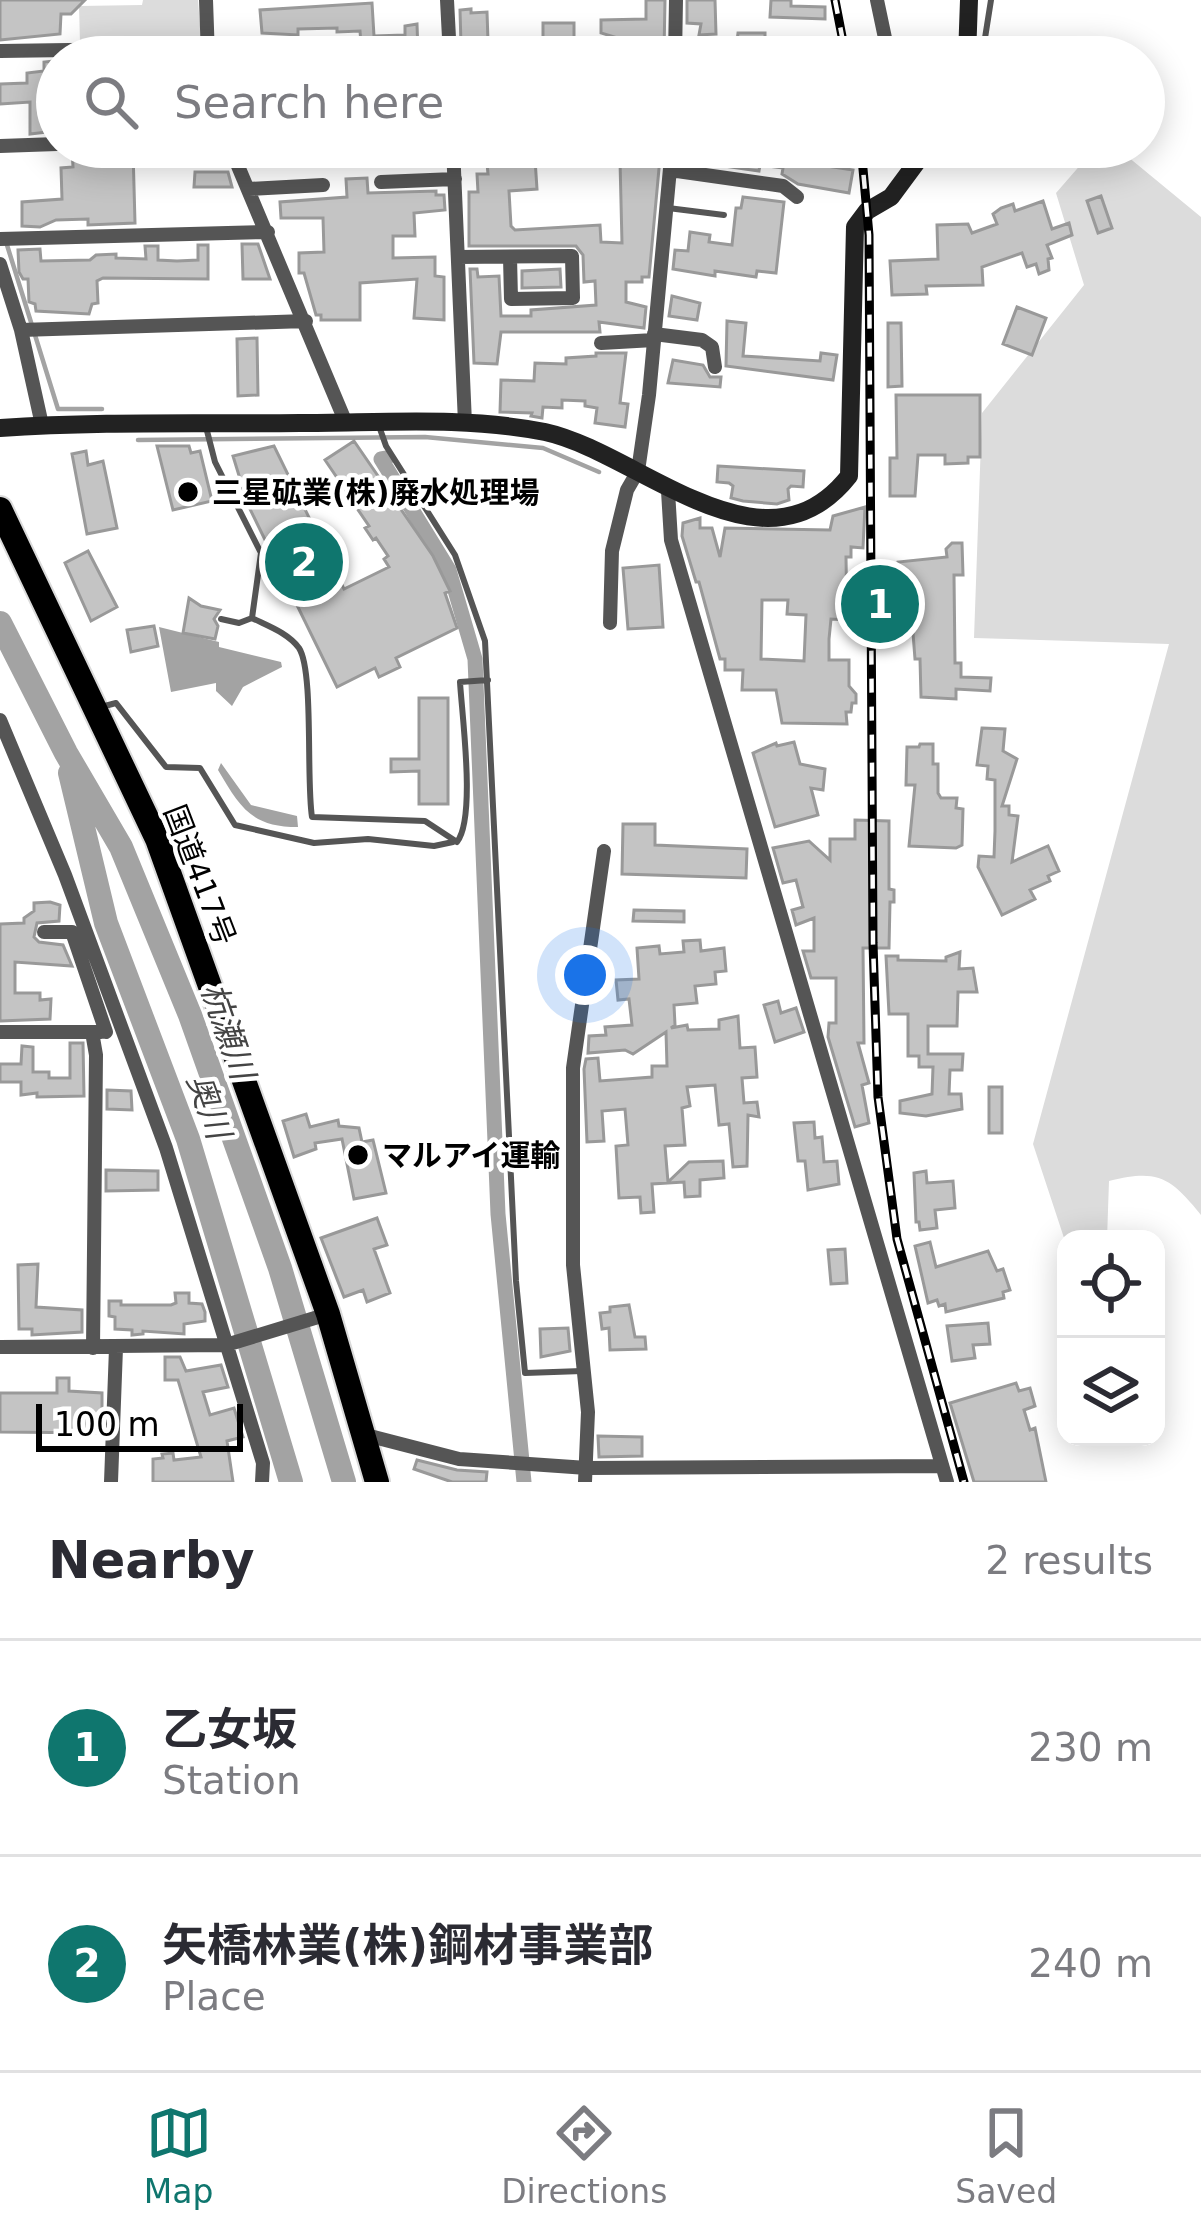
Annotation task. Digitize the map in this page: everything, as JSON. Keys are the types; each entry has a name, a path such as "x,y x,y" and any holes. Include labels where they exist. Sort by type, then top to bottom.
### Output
{"highway":[{"name":"国道417号","path":"0,509 157,839 366,1435 377,1482"}],"street":[{"path":"206,0 207,36"},
{"path":"447,0 449,36"},
{"path":"675,36 676,0"},
{"path":"877,0 885,36"},
{"path":"968,36 969,0"},
{"path":"0,51 36,51"},
{"path":"0,146 36,145"},
{"path":"240,168 346,423"},
{"path":"455,168 465,423"},
{"path":"0,428 206,429 346,423 379,428 465,423 545,433 588,445 668,490 726,512 791,516 826,499 849,476 856,227 867,211 891,197 909,168"},
{"path":"610,622 612,551 627,490 638,471 670,170 783,186 797,197"},
{"path":"381,182 455,179"},
{"path":"249,188 323,184"},
{"path":"5,238 268,232"},
{"path":"458,257 510,256 572,256 573,298 511,299 510,256"},
{"path":"0,264 27,329 42,425"},
{"path":"27,329 306,321"},
{"path":"601,343 654,337 702,340 712,347 715,368"},
{"path":"668,490 671,540 946,1482"},
{"path":"0,721 124,1029 234,1343 265,1482"},
{"path":"586,1475 588,1412 573,1265 573,1068 604,851"},
{"path":"44,932 71,932 99,1032 93,1348"},
{"path":"0,1032 124,1029"},
{"path":"0,1346 234,1343 322,1317"},
{"path":"111,1482 116,1348"},
{"path":"366,1435 459,1459 586,1475 942,1466"}],"lane":[{"path":"985,36 991,0"},
{"path":"668,208 724,215"},
{"path":"379,428 455,555 485,641 516,1281 525,1373 582,1371"},
{"path":"206,429 261,553 251,618"},
{"path":"221,619 251,618 282,633 301,650 309,682 306,728 311,817 425,820 457,842"},
{"path":"97,708 116,704 166,767 200,768 235,825 314,844 368,838 434,846 457,842 464,833 460,682 488,680"}],"shaded area":[{"path":"143,0 198,0 201,36 80,36 79,6 142,5"},
{"path":"1078,168 1142,168 1201,217 1201,1215 1171,1184 1140,1176 1109,1181 1107,1230 1061,1230 1033,1144 1169,644 974,638 982,413 1084,285 1056,193"},
{"path":"159,627 281,662 282,667 243,687 232,706 216,691 216,683 171,692"},
{"path":"221,763 251,805 297,816 298,827 269,823 249,812 218,770"}],"building":[{"path":"0,0 85,0 71,14 61,14 60,34 0,40"},
{"path":"646,0 665,0 664,36 601,33 601,20 646,19"},
{"path":"687,0 715,0 716,34 699,35 701,24 687,23"},
{"path":"771,0 825,7 825,19 770,17"},
{"path":"372,3 374,36 337,32 337,28 298,29 298,35 262,33 260,10"},
{"path":"460,10 487,12 488,36 461,36"},
{"path":"543,23 574,23 574,36 543,36"},
{"path":"417,24 417,36 374,36 405,35 405,26"},
{"path":"36,72 36,133 30,134 30,102 0,104 0,84 27,83 27,73"},
{"path":"61,168 133,168 135,223 88,225 88,219 22,226 22,202 62,199"},
{"path":"487,168 536,168 537,189 509,191 515,230 600,225 601,242 622,243 620,168 659,168 649,277 626,282 626,302 646,307 644,328 599,322 600,332 501,332 497,364 474,363 470,269 477,269 478,277 499,276 501,316 596,305 595,281 584,282 583,255 576,246 469,246 469,192 478,192 477,174 488,174"},
{"path":"783,168 853,170 849,193 798,184 782,174"},
{"path":"195,172 228,172 232,187 194,187"},
{"path":"367,178 368,193 436,191 444,195 445,210 414,213 415,236 393,236 393,258 435,257 435,276 444,277 444,320 414,318 417,279 360,283 360,320 321,320 316,315 304,273 299,273 299,253 324,252 323,218 281,218 280,202 347,197 346,179"},
{"path":"1101,196 1112,228 1098,233 1087,201"},
{"path":"743,197 784,202 776,273 757,271 756,277 715,271 715,276 673,269 675,250 688,251 690,232 710,235 709,242 732,245 736,208 741,208"},
{"path":"1043,201 1052,229 1069,223 1072,235 1047,245 1052,258 1048,259 1049,270 1039,274 1036,264 1027,267 1022,253 982,267 983,285 926,286 927,294 892,295 890,261 938,259 937,225 968,224 972,233 997,224 993,214 1001,208 1013,204 1015,211"},
{"path":"242,244 258,244 270,279 243,279"},
{"path":"198,245 208,245 208,279 103,278 97,281 98,303 92,304 89,314 36,311 29,302 28,279 19,272 18,250 40,249 41,261 116,254 116,258 146,259 145,246 158,246 158,260 177,261 198,260"},
{"path":"560,269 561,287 522,288 522,271"},
{"path":"672,296 700,303 697,320 669,316"},
{"path":"1017,307 1046,318 1032,355 1003,344"},
{"path":"727,321 746,323 743,356 820,361 821,353 837,355 833,380 726,366"},
{"path":"888,323 901,323 902,386 888,387"},
{"path":"257,338 258,395 238,396 237,339"},
{"path":"626,353 620,403 628,404 625,427 595,423 597,408 585,406 585,401 562,400 562,408 543,407 542,418 500,412 501,380 534,381 535,363 566,364 566,358"},
{"path":"673,360 703,365 710,377 721,377 720,387 668,383"},
{"path":"896,395 980,395 980,457 945,464 945,455 918,455 915,496 890,496 890,458 897,458"},
{"path":"354,441 433,556 450,591 445,593 457,628 396,658 400,667 379,677 375,668 337,687 248,505 233,456 274,446 344,589 389,567 384,559 388,556 365,528 369,526 352,501 348,503 340,491 344,488 325,460"},
{"path":"157,446 189,446 191,453 200,451 212,501 173,510"},
{"path":"86,451 88,465 103,461 117,528 87,534 72,454"},
{"path":"718,466 804,471 803,487 791,486 789,500 777,504 743,501 731,498 729,483 717,482"},
{"path":"865,507 863,548 851,547 851,557 846,557 847,620 831,619 829,639 829,660 849,660 849,686 856,703 846,712 847,724 782,723 776,690 742,690 743,670 725,670 682,536 683,523 700,518 700,528 712,528 720,557 725,528 830,530 833,516","holes":["762,600 788,600 787,614 806,615 804,661 761,659"]},
{"path":"962,543 963,575 954,575 955,663 961,663 961,677 991,678 990,691 956,689 956,699 921,697 911,607 897,607 898,562 947,557 946,549"},
{"path":"88,551 117,607 91,621 65,563"},
{"path":"659,565 663,627 628,629 623,568"},
{"path":"189,598 220,610 214,619 218,626 215,639 183,633"},
{"path":"154,626 158,646 131,652 127,630"},
{"path":"419,698 448,698 448,804 419,804 419,771 391,772 391,759 419,759"},
{"path":"982,728 1005,729 1003,751 1017,759 1002,806 1009,806 1009,815 1018,816 1012,862 1048,846 1059,871 1030,890 1035,899 1002,915 978,867 979,856 994,857 995,831 995,780 987,779 988,766 977,765"},
{"path":"794,742 800,764 825,769 823,790 811,788 818,815 775,827 753,753 776,743"},
{"path":"933,744 941,798 957,798 956,808 963,809 962,845 956,848 909,846 915,785 906,785 907,747"},
{"path":"855,820 889,821 889,889 894,890 894,902 890,902 889,948 863,948 864,1043 858,1043 869,1083 862,1085 869,1123 855,1127 828,1037 829,1023 836,1023 836,978 811,978 803,951 814,951 814,918 796,925 792,910 803,907 796,880 783,883 773,848 809,841 830,860 830,839 855,839"},
{"path":"623,824 655,824 655,845 747,849 746,878 622,874"},
{"path":"34,903 60,905 59,921 37,923 34,937 63,945 72,966 15,962 15,993 40,993 40,1000 51,999 50,1019 0,1021 0,924 24,923"},
{"path":"634,910 684,911 684,922 633,921"},
{"path":"700,940 701,951 724,948 726,971 715,972 716,984 695,986 697,1003 674,1005 671,1028 719,1029 719,1020 738,1016 740,1048 755,1047 757,1077 742,1078 744,1103 757,1102 759,1117 748,1115 747,1166 733,1167 729,1124 719,1125 715,1085 687,1087 690,1106 682,1108 685,1145 665,1146 668,1182 689,1162 723,1161 724,1178 700,1180 700,1196 685,1197 684,1182 652,1184 654,1212 641,1213 640,1197 619,1198 616,1146 628,1145 625,1109 602,1111 604,1141 587,1142 584,1069 586,1059 598,1058 600,1081 652,1077 652,1066 667,1066 666,1032 633,1054 625,1050 588,1053 589,1036 606,1035 605,1027 632,1025 629,999 618,1000 616,980 639,979 637,948 659,946 660,954 684,952 683,941"},
{"path":"960,952 959,969 973,968 977,992 958,992 957,1026 928,1026 928,1054 963,1054 962,1070 950,1070 949,1094 961,1094 962,1109 926,1116 900,1113 900,1101 932,1094 933,1067 919,1067 919,1056 908,1056 908,1014 889,1014 886,956 946,961"},
{"path":"778,1001 781,1013 796,1008 804,1032 775,1042 764,1005"},
{"path":"70,1043 83,1043 84,1096 21,1095 21,1082 0,1082 0,1064 21,1064 22,1046 33,1047 33,1072 70,1078"},
{"path":"989,1087 1002,1087 1002,1133 989,1133"},
{"path":"107,1090 131,1091 132,1110 107,1109"},
{"name":"マルアイ運輸","path":"306,1114 310,1127 338,1120 339,1126 359,1128 362,1142 373,1140 386,1193 354,1199 342,1139 315,1143 316,1149 294,1157 283,1121"},
{"path":"814,1122 815,1138 822,1137 824,1162 837,1161 839,1184 808,1190 805,1161 798,1161 794,1123"},
{"path":"106,1170 158,1171 158,1190 106,1191"},
{"path":"926,1171 927,1183 953,1181 955,1208 935,1210 937,1228 920,1230 914,1173"},
{"path":"377,1218 387,1245 374,1249 390,1293 367,1302 363,1290 344,1297 321,1238"},
{"path":"930,1242 936,1267 988,1251 997,1271 1003,1269 1010,1290 1003,1292 1004,1298 946,1312 945,1304 939,1306 937,1300 928,1303 915,1246"},
{"path":"845,1249 847,1283 831,1284 828,1250"},
{"path":"38,1264 36,1307 82,1310 82,1332 32,1335 32,1329 19,1329 18,1265"},
{"path":"175,1293 189,1293 189,1303 202,1304 205,1321 184,1324 184,1334 143,1331 132,1335 132,1330 115,1329 109,1301 171,1305 176,1303"},
{"path":"629,1305 635,1337 645,1337 646,1349 610,1350 609,1328 602,1329 600,1313"},
{"path":"988,1323 990,1344 973,1345 975,1358 952,1361 947,1326"},
{"path":"568,1328 570,1351 541,1357 540,1329"},
{"path":"165,1357 180,1357 186,1371 221,1365 228,1387 203,1392 210,1415 234,1408 243,1437 227,1441 233,1482 153,1482 153,1459 163,1458 162,1454 173,1453 174,1460 201,1457 178,1380 165,1380"},
{"path":"57,1378 69,1378 69,1391 102,1393 102,1433 0,1432 0,1393 57,1393"},
{"path":"1016,1383 1019,1391 1030,1388 1035,1406 1024,1410 1030,1430 1035,1428 1046,1482 974,1482 950,1403"},
{"path":"598,1436 642,1437 642,1456 599,1457"},
{"path":"417,1460 487,1472 486,1482 452,1482 414,1469"}],"waterway":[{"path":"7,245 58,409 102,409"},
{"path":"138,440 425,437 543,448 599,472"},
{"path":"387,458 381,459 449,570 475,659 498,1214 524,1482"},
{"name":"杭瀬川","path":"0,623 66,753 121,847 190,1015 280,1268 344,1482"},
{"name":"奥川","path":"70,773 106,923 188,1139 291,1482"}],"railway":[{"path":"835,0 842,36"},
{"path":"863,168 869,235 878,1097 897,1239 964,1482"}],"place":[{"name":"三星砿業(株)廃水処理場","path":"188,492"},
{"name":"矢橋林業(株)鋼材事業部","path":"304,562"},
{"name":"乙女坂","path":"880,604"},
{"name":"マルアイ運輸","path":"358,1155"}]}
